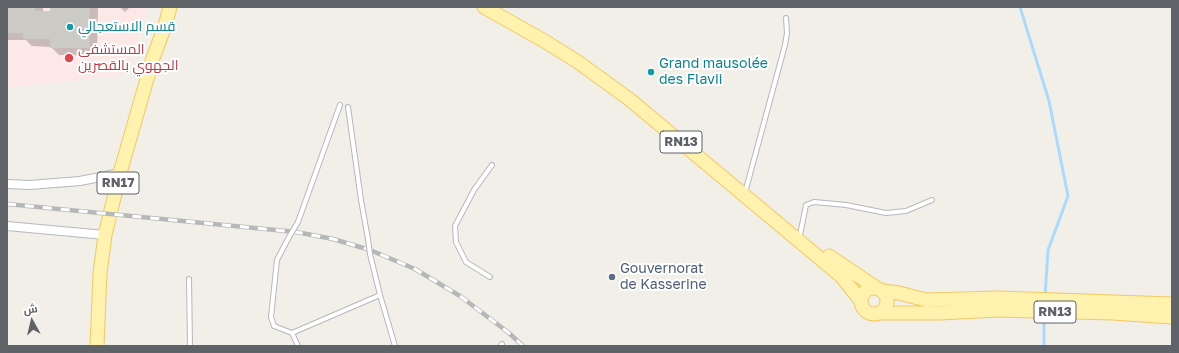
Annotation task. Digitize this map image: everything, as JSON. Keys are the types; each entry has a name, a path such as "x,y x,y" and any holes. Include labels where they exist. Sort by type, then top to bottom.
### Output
{"main road":[{"name":"RN17","path":"97,346 100,273 105,234 120,173 153,58 165,26 170,7"},
{"name":"RN17","path":"165,26 178,7"},
{"name":"RN13","path":"484,7 565,54 629,99 841,276 867,312 875,314 940,313 997,304"},
{"name":"RN13","path":"498,7 559,42 636,93 775,215 821,251 879,289 926,300 997,304 1112,307 1172,304"},
{"path":"860,301 861,296 867,289 879,289 886,294 887,303 886,307 880,313"},
{"name":"RN13","path":"1112,307 1172,316"}],"street":[{"path":"7,184 30,185 80,181 120,173"},
{"path":"7,226 105,234"}],"lane":[{"path":"746,189 785,45 787,33 786,18"},
{"path":"298,346 292,333 274,326 271,317 277,260 298,222 340,105"},
{"path":"348,106 370,254 395,346"},
{"path":"490,277 466,262 456,242 455,226 474,190 492,165"},
{"path":"800,235 806,205 814,202 846,205 886,213 906,211 932,200"},
{"path":"189,279 190,346"},
{"path":"292,333 380,295"}],"shaded area":[{"name":"المستشفى الجهوي بالقصرين","path":"7,7 147,7 138,40 123,76 7,87"}],"building":[{"path":"7,7 35,7 35,11 50,11 50,7 90,7 90,48 50,48 50,39 23,39 23,33 7,33"}],"waterway":[{"path":"1020,7 1049,101 1068,196 1048,250 1045,296"},
{"path":"1044,314 1044,346"}],"railway":[{"path":"7,204 296,232 333,239 370,250 415,269 460,296 509,333 523,346"}],"place":[{"name":"قسم الاستعجالي","path":"70,27"},
{"name":"المستشفى الجهوي بالقصرين","path":"69,58"},
{"name":"Grand mausolée des Flavii","path":"651,72"},
{"name":"Gouvernorat de Kasserine","path":"612,277"}]}
